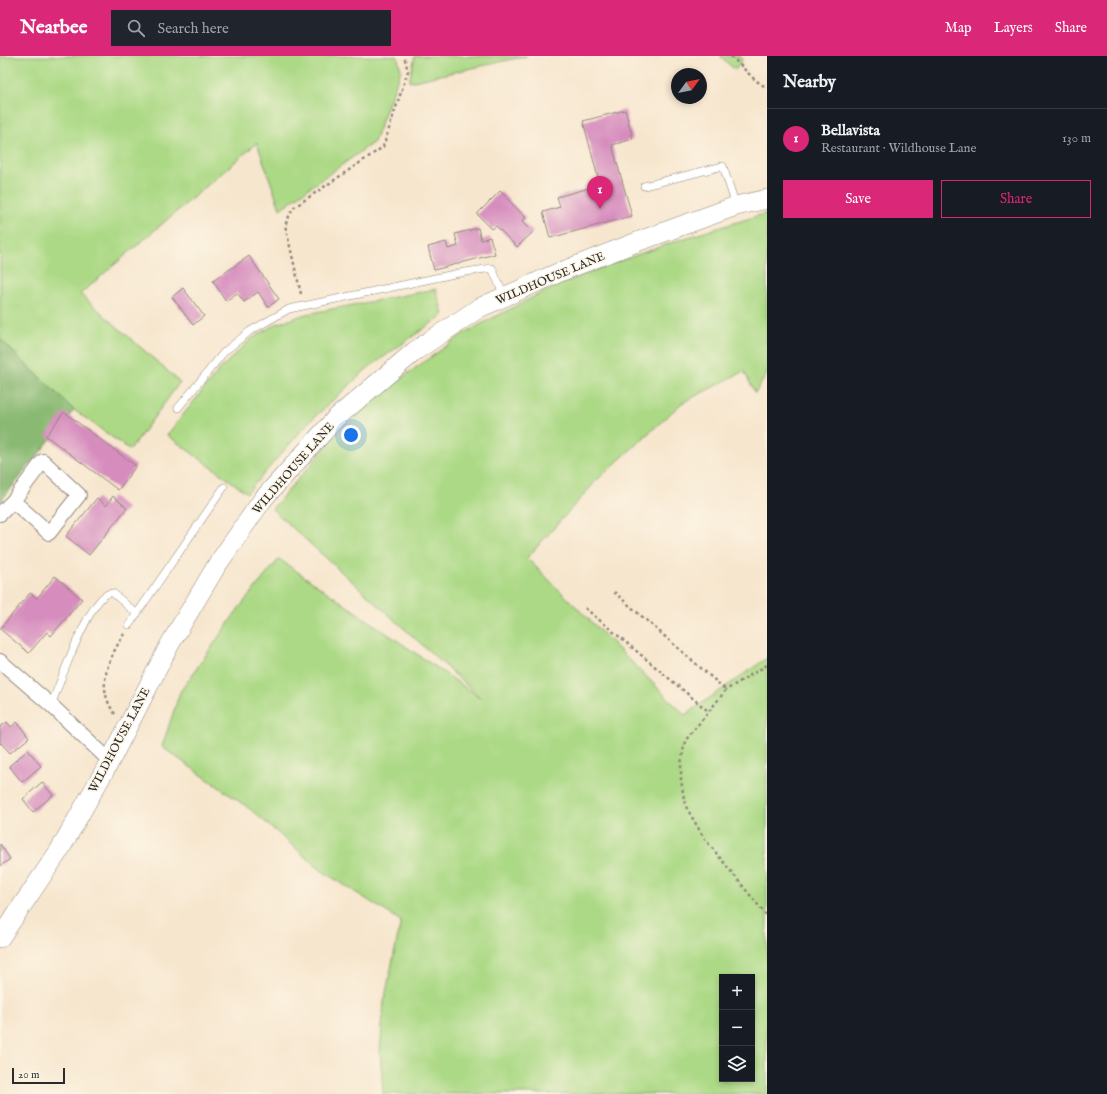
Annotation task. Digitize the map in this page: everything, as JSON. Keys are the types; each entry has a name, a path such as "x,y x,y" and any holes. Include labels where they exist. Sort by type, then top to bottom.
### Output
{"main road":[{"name":"WILDHOUSE LANE","path":"0,938 58,851 110,761 170,644 217,565 263,499 336,418 415,351 479,308 504,296 642,240 736,206 767,199"}],"street":[{"path":"0,514 13,501 43,461 79,495 49,533 13,501"},
{"path":"0,661 51,705 110,761"}],"lane":[{"path":"644,186 723,166 736,206"},
{"path":"178,408 224,352 250,331 290,309 460,273 492,268 504,296"},
{"path":"129,625 224,486"},
{"path":"51,705 73,647 101,597 113,592 137,614"}],"path":[{"path":"304,306 285,225 293,208 383,147 408,71 404,56"},
{"path":"731,56 754,80 767,88"},
{"path":"614,592 726,690"},
{"path":"585,608 708,711"},
{"path":"126,729 106,703 104,682 111,656 129,625"},
{"path":"767,665 726,690 685,741 681,764 681,780 685,805 704,838 767,916"}],"green space":[{"path":"0,56 397,56 401,70 374,142 280,209 257,143 80,294 180,382 130,450 74,410 0,339"},
{"path":"415,56 527,56 409,82"},
{"path":"720,56 741,56 742,60 735,70"},
{"path":"767,213 767,374 755,393 744,371 682,403 597,480 527,558 685,715 767,658 767,1094 383,1094 380,1051 384,1002 401,921 322,871 250,809 162,747 180,692 239,608 279,559 482,699 272,509 342,429 400,379 466,332 535,296 594,270 682,239"},
{"path":"436,289 443,315 368,368 307,424 247,493 167,435 219,370 251,339 276,324 306,314"},
{"path":"0,339 74,410 0,502"}],"building":[{"path":"625,110 633,139 612,145 632,216 550,238 543,212 560,207 557,197 600,185 583,121"},
{"path":"500,191 526,218 522,221 533,232 517,247 496,226 492,229 477,214"},
{"path":"478,228 481,240 490,237 495,254 434,270 428,247 446,242 448,249 458,246 455,234"},
{"path":"249,256 279,299 268,307 258,292 244,302 237,293 226,301 213,281"},
{"path":"183,288 204,316 193,325 172,297"},
{"path":"64,412 136,466 118,490 46,436"},
{"path":"113,496 127,508 89,555 66,536 97,498 106,506"},
{"path":"55,576 82,599 51,636 47,632 29,653 0,629 30,593 37,598"},
{"path":"7,722 11,727 17,722 29,738 10,753 1,743 0,744 0,727"},
{"path":"28,750 41,766 22,782 9,766"},
{"path":"42,782 53,795 33,812 23,799"},
{"path":"0,844 10,859 0,866"}],"place":[{"name":"Bellavista","path":"600,209"}]}
